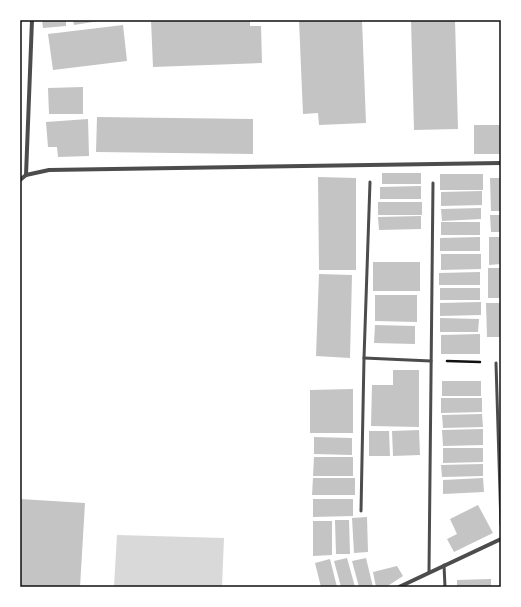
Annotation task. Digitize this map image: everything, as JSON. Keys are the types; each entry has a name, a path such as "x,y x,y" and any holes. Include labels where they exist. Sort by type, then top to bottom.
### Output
{"street":[{"path":"26,175 32,20"},
{"path":"20,180 26,175 49,170 501,163"},
{"path":"399,587 501,539"}],"lane":[{"path":"361,511 370,182"},
{"path":"429,572 433,183"},
{"path":"364,358 431,361"},
{"path":"496,363 501,525"},
{"path":"444,565 445,587"}],"path":[{"path":"431,361 496,363"}],"shaded area":[{"path":"117,535 224,538 222,587 114,586"}],"building":[{"path":"42,20 66,20 66,26 43,28"},
{"path":"73,20 99,20 99,21 74,25"},
{"path":"151,20 250,20 250,26 261,26 262,63 153,67"},
{"path":"299,20 362,20 366,123 319,125 318,113 303,114"},
{"path":"411,20 455,20 458,129 414,130"},
{"path":"123,25 127,61 53,70 48,34"},
{"path":"83,87 83,114 49,114 48,88"},
{"path":"97,117 253,119 253,154 96,152"},
{"path":"88,119 89,156 58,157 57,147 48,147 46,122"},
{"path":"474,125 501,125 501,154 474,154"},
{"path":"382,173 421,173 421,184 382,184"},
{"path":"440,174 483,174 483,190 440,190"},
{"path":"318,177 356,178 356,270 319,270"},
{"path":"490,178 501,178 501,211 491,211"},
{"path":"421,186 421,199 380,199 380,187"},
{"path":"482,191 482,205 441,206 441,192"},
{"path":"378,202 422,202 422,215 378,215"},
{"path":"481,208 481,219 442,221 441,209"},
{"path":"490,215 501,215 501,232 491,232"},
{"path":"421,216 421,229 379,230 378,217"},
{"path":"441,222 480,222 480,235 441,235"},
{"path":"480,237 480,251 440,251 440,238"},
{"path":"489,237 501,237 501,264 489,265"},
{"path":"441,254 481,254 481,269 441,270"},
{"path":"373,262 420,262 420,291 373,291"},
{"path":"488,268 501,268 501,298 488,298"},
{"path":"480,272 480,285 439,285 439,273"},
{"path":"319,274 352,275 350,358 316,356"},
{"path":"440,288 480,288 480,300 440,300"},
{"path":"375,295 417,295 417,322 375,321"},
{"path":"481,302 481,315 440,316 440,303"},
{"path":"486,303 501,303 501,337 487,337"},
{"path":"440,318 479,319 478,332 440,332"},
{"path":"375,325 415,326 415,344 374,343"},
{"path":"480,334 480,354 441,354 441,335"},
{"path":"393,370 419,370 419,427 371,426 372,385 393,385"},
{"path":"442,381 481,381 481,396 442,396"},
{"path":"353,389 353,433 310,433 310,390"},
{"path":"441,398 482,398 482,412 441,413"},
{"path":"482,414 483,427 443,428 442,415"},
{"path":"483,429 483,445 443,446 442,430"},
{"path":"419,430 420,455 393,456 392,431"},
{"path":"369,431 389,431 390,456 369,456"},
{"path":"314,437 352,438 352,455 314,454"},
{"path":"443,448 483,448 483,462 443,463"},
{"path":"314,457 353,457 353,476 313,476"},
{"path":"483,464 483,476 442,477 441,465"},
{"path":"313,478 355,478 355,495 312,495"},
{"path":"483,478 484,492 443,494 443,480"},
{"path":"20,499 85,503 80,587 20,587"},
{"path":"313,499 353,499 353,516 313,517"},
{"path":"478,505 493,533 454,552 447,539 457,534 450,519"},
{"path":"367,517 368,552 354,553 352,518"},
{"path":"335,520 349,520 350,554 336,554"},
{"path":"313,521 332,521 332,555 313,556"},
{"path":"347,558 355,587 341,587 334,561"},
{"path":"366,558 373,587 359,587 352,561"},
{"path":"330,559 337,587 321,587 315,563"},
{"path":"397,566 403,576 386,587 376,587 373,572"},
{"path":"491,579 491,587 457,587 457,580"}]}
